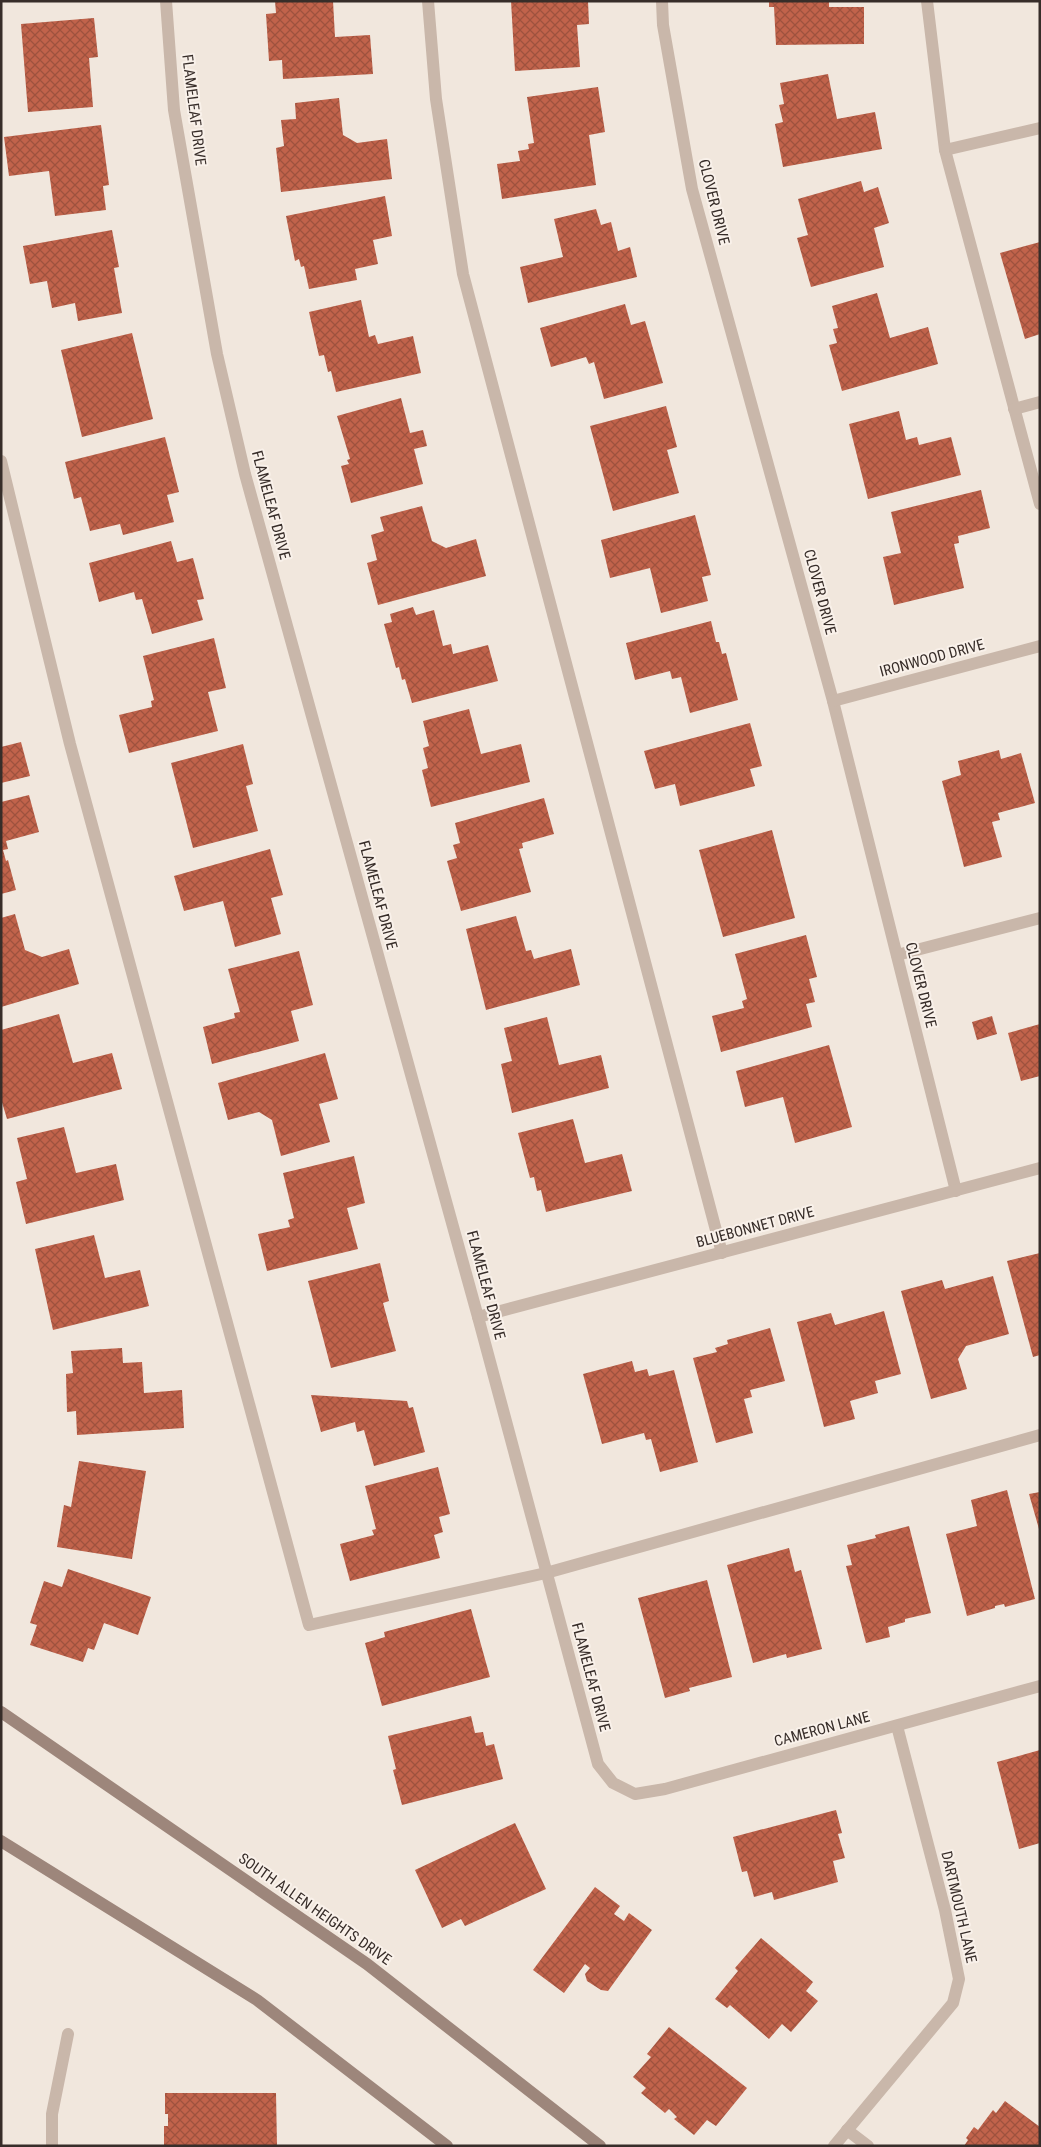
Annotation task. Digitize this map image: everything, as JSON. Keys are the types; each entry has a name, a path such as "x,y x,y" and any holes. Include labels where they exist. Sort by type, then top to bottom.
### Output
{"main road":[{"name":"SOUTH ALLEN HEIGHTS DRIVE","path":"1,1712 367,1964 600,2146"},
{"path":"1,1841 257,2000 447,2146"}],"street":[{"name":"FLAMELEAF DRIVE","path":"166,1 174,110 216,354 238,446 478,1318 598,1764 613,1783"},
{"path":"428,1 436,99 463,274 722,1253"},
{"name":"CLOVER DRIVE","path":"662,1 663,25 692,190 833,701 956,1190"},
{"path":"927,1 945,150 1040,504"},
{"path":"945,150 1040,128"},
{"path":"1014,409 1040,402"},
{"path":"1,461 70,744 309,1625 546,1573 1040,1435"},
{"name":"IRONWOOD DRIVE","path":"833,701 1040,646"},
{"path":"897,955 1040,918"},
{"name":"BLUEBONNET DRIVE","path":"478,1318 1040,1168"},
{"name":"CAMERON LANE","path":"613,1783 634,1794 665,1789 1040,1686"},
{"name":"DARTMOUTH LANE","path":"834,2146 953,2003 959,1979 946,1910 896,1726"},
{"path":"52,2146 52,2114 68,2034"},
{"path":"847,2130 868,2146"}],"building":[{"path":"275,1 333,1 335,37 370,35 373,74 283,79 282,60 269,61 266,14 276,13"},
{"path":"511,1 588,1 589,24 577,25 580,67 515,71"},
{"path":"769,1 829,1 829,7 864,7 864,44 776,45 774,7 769,7"},
{"path":"94,18 98,57 89,58 93,107 28,112 21,24"},
{"path":"828,74 837,119 875,112 882,149 783,167 775,124 783,122 779,105 784,104 780,83"},
{"path":"598,87 605,132 589,135 596,185 502,199 497,164 520,161 518,151 529,149 528,144 534,143 527,97"},
{"path":"339,98 343,135 357,143 387,139 392,179 281,192 276,148 284,146 281,120 296,119 295,103"},
{"path":"101,125 109,185 103,186 106,210 55,216 49,171 9,176 4,137"},
{"path":"861,181 864,192 878,187 889,223 874,228 884,267 811,287 797,238 808,235 798,199"},
{"path":"385,196 392,236 373,240 378,264 355,269 357,280 309,289 304,266 301,267 299,259 295,261 286,216"},
{"path":"596,209 601,225 611,222 618,251 630,247 637,277 528,303 520,267 563,257 554,219"},
{"path":"112,230 119,267 114,268 122,313 78,321 75,303 52,308 47,281 30,284 23,246"},
{"path":"1040,242 1040,334 1025,339 1000,253"},
{"path":"877,293 890,338 928,327 938,364 842,391 829,345 837,343 833,329 838,328 832,306"},
{"path":"361,300 369,337 375,335 378,344 413,336 421,373 336,392 331,371 328,372 324,355 319,356 309,312"},
{"path":"625,304 631,325 645,321 663,383 604,399 594,362 589,364 586,357 551,367 540,328"},
{"path":"132,333 153,419 82,437 61,350"},
{"path":"401,398 410,433 423,430 427,446 414,449 423,484 351,503 341,466 349,464 347,460 350,459 337,416"},
{"path":"666,406 677,447 667,450 679,493 613,511 590,426"},
{"path":"899,411 906,440 917,437 919,445 951,437 961,475 868,499 849,424"},
{"path":"165,437 179,492 167,495 174,522 123,535 120,524 90,531 81,497 74,499 65,462"},
{"path":"981,490 990,528 958,536 959,543 954,544 964,588 894,605 883,557 901,553 891,512"},
{"path":"422,506 432,541 446,548 476,539 486,576 378,605 367,563 377,560 371,535 384,531 380,517"},
{"path":"695,515 711,575 702,577 708,601 661,613 650,568 610,578 601,540"},
{"path":"171,541 177,562 193,558 204,599 197,600 203,620 152,634 142,599 136,600 134,592 99,602 89,563"},
{"path":"413,607 416,615 434,610 443,646 451,644 453,654 488,645 498,681 412,703 405,679 402,680 399,667 396,668 384,624 392,622 390,614"},
{"path":"711,621 716,642 719,642 722,654 726,653 738,700 690,713 681,677 672,679 670,671 635,680 626,643"},
{"path":"214,638 226,688 208,692 218,731 129,753 119,715 152,707 151,701 154,700 143,656"},
{"path":"469,709 481,754 521,744 530,782 431,807 422,770 428,768 423,748 429,746 423,721"},
{"path":"750,723 762,766 750,769 755,786 680,806 675,784 655,789 644,751"},
{"path":"21,742 30,776 1,783 1,747"},
{"path":"243,744 253,784 246,786 258,831 193,848 171,763"},
{"path":"999,750 1001,759 1021,753 1035,803 998,813 1000,820 992,822 1002,857 964,867 942,781 961,775 958,761"},
{"path":"29,795 39,832 6,841 8,849 3,850 6,861 8,860 16,890 1,894 1,802"},
{"path":"544,798 554,834 522,843 523,848 519,849 531,892 461,911 447,861 457,858 453,845 460,843 455,823"},
{"path":"772,830 795,918 723,937 699,850"},
{"path":"270,849 283,895 271,898 281,934 235,947 223,901 184,911 174,876"},
{"path":"15,914 25,950 42,957 69,949 79,984 1,1007 1,918"},
{"path":"516,916 526,951 531,950 534,959 571,949 580,985 486,1010 466,929"},
{"path":"806,935 817,977 809,979 815,1002 806,1004 812,1027 721,1052 712,1016 744,1008 742,1001 747,999 735,954"},
{"path":"299,951 313,1005 291,1011 299,1041 212,1064 203,1027 235,1018 234,1013 240,1012 228,969"},
{"path":"59,1014 73,1063 112,1053 122,1089 7,1119 1,1099 1,1030"},
{"path":"992,1016 997,1034 977,1040 972,1022"},
{"path":"547,1017 559,1065 601,1055 609,1088 512,1113 501,1064 512,1061 504,1028"},
{"path":"1040,1024 1040,1076 1021,1081 1008,1033"},
{"path":"829,1045 852,1127 795,1143 783,1097 745,1107 736,1071"},
{"path":"325,1053 338,1099 319,1104 330,1142 281,1156 272,1120 259,1112 228,1120 218,1083"},
{"path":"573,1119 585,1163 622,1154 632,1191 546,1212 541,1190 537,1191 534,1177 530,1178 518,1133"},
{"path":"64,1127 76,1173 116,1164 124,1200 26,1224 16,1182 27,1179 17,1138"},
{"path":"354,1156 365,1203 347,1208 358,1249 267,1271 258,1234 290,1227 288,1220 294,1218 283,1173"},
{"path":"94,1235 105,1278 140,1270 149,1306 53,1330 35,1249"},
{"path":"1040,1253 1040,1355 1033,1357 1007,1261"},
{"path":"380,1263 389,1301 383,1303 396,1351 331,1368 308,1281"},
{"path":"993,1276 1009,1334 966,1346 958,1359 967,1389 931,1399 901,1291 942,1280 945,1289"},
{"path":"884,1311 901,1374 875,1381 878,1393 850,1401 855,1419 824,1427 797,1322 831,1313 835,1325"},
{"path":"770,1328 785,1381 750,1390 752,1397 744,1399 753,1433 716,1443 693,1358 717,1352 715,1348 728,1344 727,1340"},
{"path":"122,1348 123,1363 142,1362 144,1393 182,1390 184,1428 77,1435 76,1411 67,1412 66,1374 73,1373 71,1351"},
{"path":"632,1361 635,1372 647,1369 649,1376 674,1370 698,1462 660,1472 651,1439 646,1440 644,1433 602,1444 583,1374"},
{"path":"311,1395 407,1401 409,1408 413,1407 425,1452 374,1466 364,1430 357,1432 355,1422 321,1432"},
{"path":"79,1461 146,1471 132,1559 57,1547 64,1505 71,1507"},
{"path":"438,1467 450,1514 439,1517 443,1532 434,1535 440,1558 350,1581 340,1544 374,1535 372,1530 376,1529 365,1486"},
{"path":"1007,1490 1035,1599 1005,1607 1004,1604 995,1606 995,1608 967,1616 946,1534 977,1526 971,1500"},
{"path":"1040,1492 1040,1529 1039,1529 1029,1494"},
{"path":"909,1526 931,1613 905,1619 905,1622 888,1627 890,1637 866,1643 846,1566 852,1565 847,1545 876,1538 875,1535"},
{"path":"789,1548 795,1572 801,1570 822,1649 787,1658 786,1654 753,1663 727,1565"},
{"path":"68,1569 151,1597 138,1635 104,1623 94,1650 88,1648 83,1662 30,1645 37,1625 30,1623 44,1581 62,1587"},
{"path":"707,1580 732,1677 689,1688 690,1691 665,1698 638,1598"},
{"path":"471,1609 490,1677 382,1706 365,1643 385,1637 384,1632"},
{"path":"471,1716 475,1733 483,1732 486,1746 494,1744 503,1779 402,1805 393,1770 396,1769 388,1736"},
{"path":"1040,1750 1040,1843 1019,1849 997,1762"},
{"path":"836,1810 842,1833 838,1834 845,1858 833,1861 838,1882 774,1900 772,1892 754,1897 747,1871 742,1872 733,1837"},
{"path":"515,1823 546,1889 465,1926 461,1919 442,1928 415,1870"},
{"path":"595,1887 620,1906 614,1914 624,1921 629,1913 652,1930 608,1991 601,1990 587,1981 585,1974 590,1968 585,1964 564,1993 533,1970"},
{"path":"761,1938 813,1982 806,1991 818,2001 791,2032 782,2024 769,2039 730,2005 727,2008 715,1999 738,1971 735,1968"},
{"path":"669,2027 747,2088 716,2126 707,2120 694,2135 674,2119 677,2117 669,2109 665,2113 641,2093 646,2088 633,2077 651,2057 647,2054"},
{"path":"165,2093 276,2093 277,2146 164,2146 164,2126 168,2126 168,2114 165,2114"},
{"path":"1005,2101 1040,2127 1040,2146 964,2146 968,2140 966,2138 974,2127 978,2130 993,2110 996,2113"}]}
